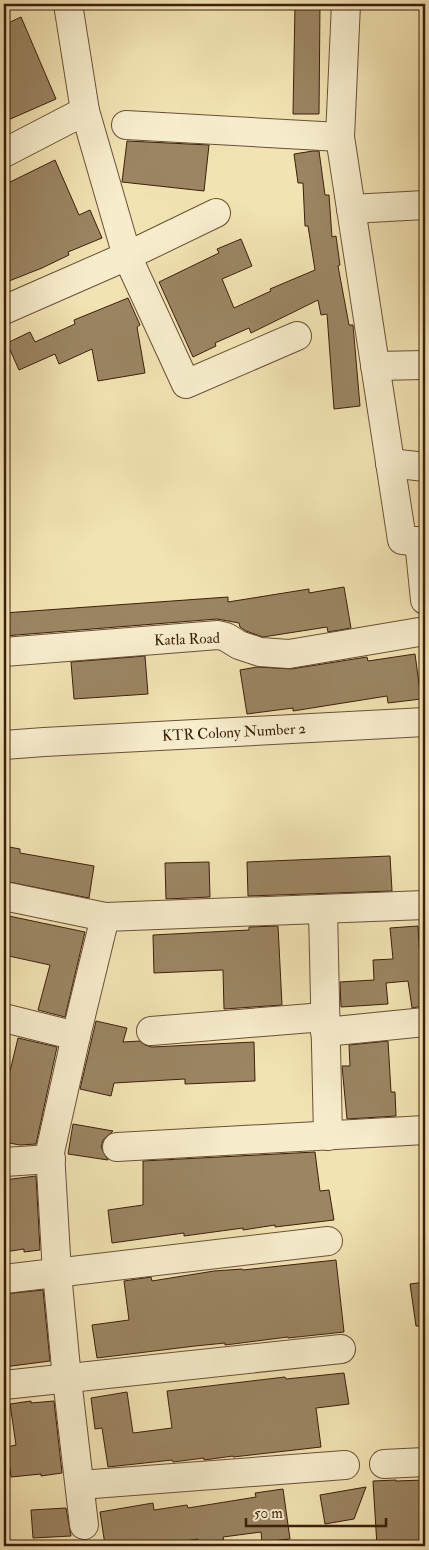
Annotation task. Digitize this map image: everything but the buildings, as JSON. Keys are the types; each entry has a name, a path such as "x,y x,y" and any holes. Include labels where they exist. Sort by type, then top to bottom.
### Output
{"street":[{"path":"68,4 86,111 127,256 186,384 298,336"},
{"path":"346,4 340,137 402,540 422,542 425,600"},
{"path":"4,153 86,111"},
{"path":"126,126 340,137"},
{"path":"351,209 425,206"},
{"path":"4,310 127,256 216,213"},
{"path":"375,366 425,365"},
{"path":"390,463 425,467"},
{"name":"Katla Road","path":"4,652 218,635 226,636 239,645 260,652 289,654 425,631"},
{"name":"KTR Colony Number 2","path":"4,746 44,742 425,722"},
{"path":"4,896 105,916 425,905"},
{"path":"323,910 328,1136"},
{"path":"84,1525 56,1273 50,1152 105,916"},
{"path":"4,1018 76,1036"},
{"path":"150,1031 425,1022"},
{"path":"117,1147 425,1130"},
{"path":"4,1162 51,1159"},
{"path":"4,1279 328,1241"},
{"path":"4,1385 341,1349"},
{"path":"384,1464 425,1462"},
{"path":"80,1485 345,1465"}]}
